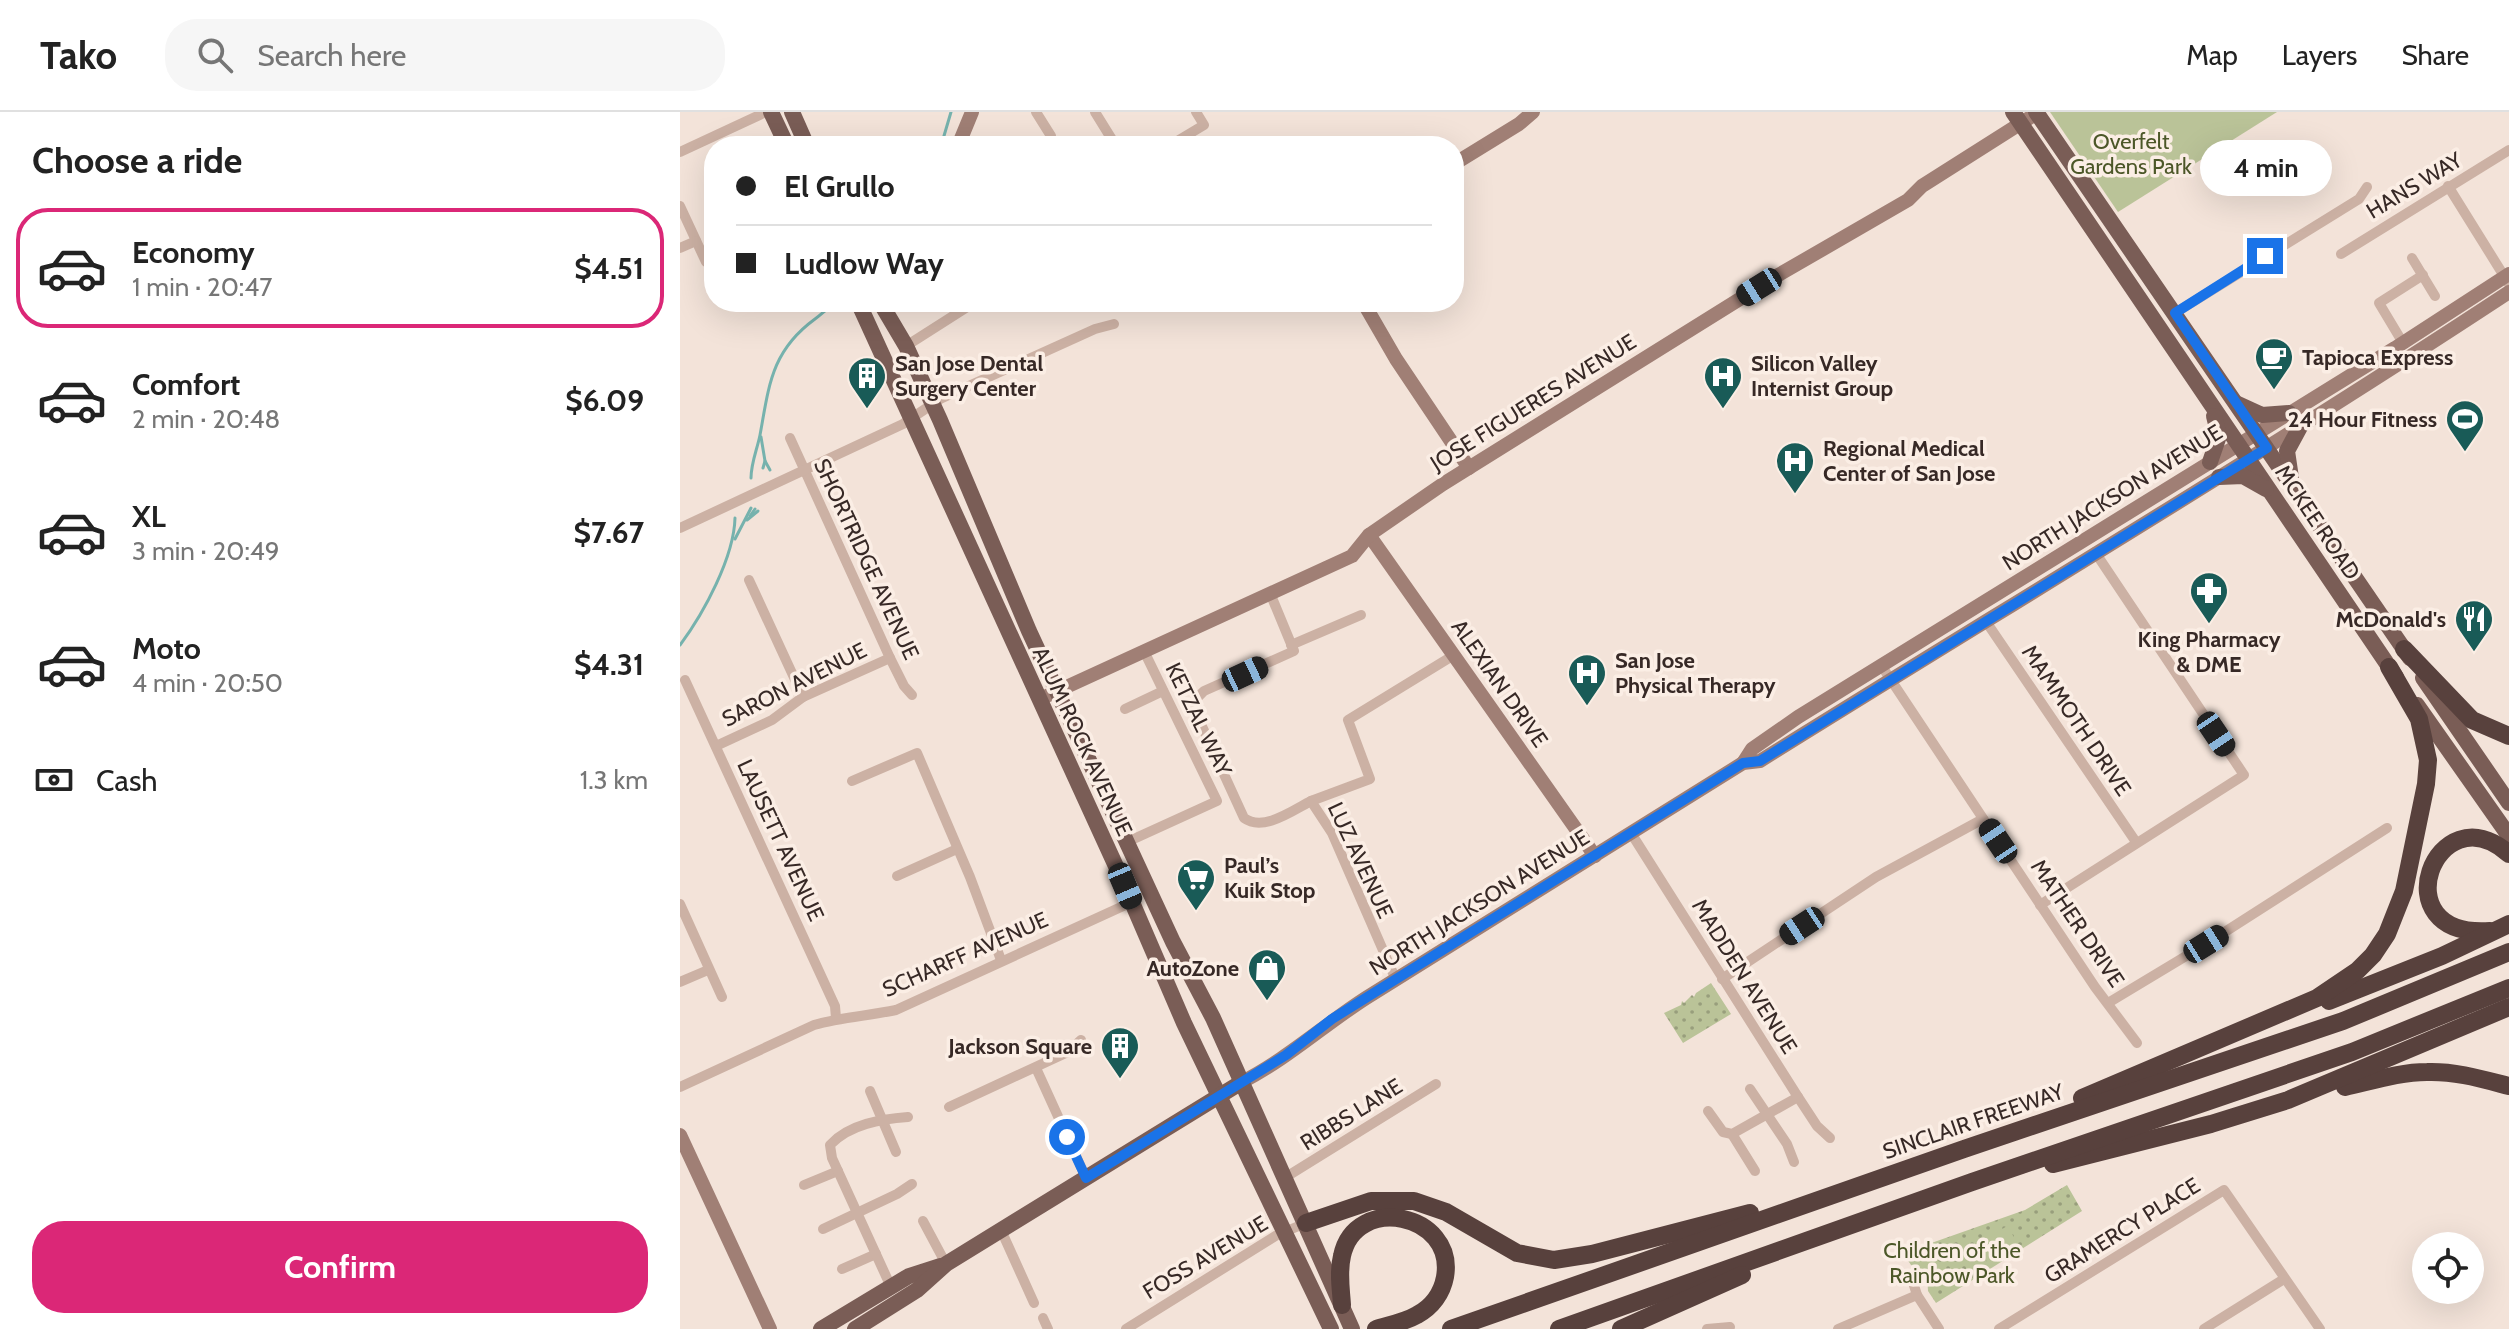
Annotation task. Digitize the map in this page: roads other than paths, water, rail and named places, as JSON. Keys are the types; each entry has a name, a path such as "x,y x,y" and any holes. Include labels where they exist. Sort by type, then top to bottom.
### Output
{"highway":[{"path":"2404,649 2472,720 2509,736"},
{"path":"1964,1149 2317,998 2357,971 2387,934 2404,891 2426,784 2428,760 2419,719 2389,667"},
{"path":"2503,927 2474,932 2457,929 2441,918 2430,903 2427,886 2429,867 2454,842 2470,838 2493,843 2509,854"},
{"path":"2284,1012 2341,996 2442,956 2503,927"},
{"name":"SINCLAIR FREEWAY","path":"1451,1329 1964,1149 2343,1021 2509,952"},
{"path":"1559,1329 1972,1182 2352,1052 2509,988"},
{"path":"2288,1100 2509,1007"},
{"path":"1972,1182 2078,1159 2288,1100 2402,1074 2426,1072 2470,1076 2509,1086"},
{"path":"1306,1223 1361,1203 1402,1199 1446,1212 1517,1253 1542,1259 1567,1259 1877,1180"},
{"path":"1347,1317 1340,1273 1346,1244 1359,1228 1377,1219 1398,1217 1412,1220 1430,1230 1437,1238 1445,1260 1444,1281 1436,1299 1418,1315 1376,1329"},
{"path":"1621,1329 1873,1218"}],"main road":[{"path":"768,112 781,136"},
{"path":"792,112 803,136"},
{"path":"962,136 972,112"},
{"path":"1464,158 1533,112"},
{"name":"JOSE FIGUERES AVENUE","path":"1040,699 1352,556 1369,535 1390,518 1780,274 1908,200 1922,186 2018,117 2037,112"},
{"name":"MCKEE ROAD","path":"2037,112 2509,803"},
{"name":"MCKEE ROAD","path":"2018,117 2389,667 2509,836"},
{"name":"NORTH JACKSON AVENUE","path":"1743,763 1760,761 2095,552 2215,470 2239,444 2508,278"},
{"name":"NORTH JACKSON AVENUE","path":"1242,1082 1306,1042 1332,1019 1743,763 1752,749 1881,665 2092,535 2215,470 2249,459 2400,365 2509,292"},
{"path":"2143,301 2154,302 2166,314 2175,313"},
{"path":"2486,307 2509,309"},
{"name":"ALUM ROCK AVENUE","path":"863,312 1132,902 1170,992 1329,1326"},
{"name":"ALUM ROCK AVENUE","path":"890,312 1057,691 1242,1082 1347,1317"},
{"path":"1369,312 1396,359 1469,468"},
{"path":"2211,403 2219,436 2215,470 2250,478 2275,499"},
{"path":"2236,403 2262,415 2289,413"},
{"path":"2295,491 2286,459 2288,448 2300,427"},
{"name":"ALEXIAN DRIVE","path":"1369,535 1595,856"},
{"path":"2074,565 2090,545 2092,535"},
{"path":"855,1329 917,1290 946,1264 1242,1082"},
{"path":"680,1135 684,1155 770,1329"},
{"path":"821,1329 909,1276 946,1264"}],"street":[{"path":"715,136 768,112"},
{"path":"1036,112 1051,136"},
{"path":"1095,112 1110,136"},
{"path":"1186,136 1204,125 1196,112"},
{"path":"680,152 704,141"},
{"name":"HANS WAY","path":"2341,254 2509,150"},
{"path":"2448,186 2508,278"},
{"path":"2175,313 2359,199 2367,187"},
{"path":"680,206 704,258"},
{"path":"680,248 696,241"},
{"path":"2412,258 2435,296"},
{"path":"2403,343 2379,303 2423,275"},
{"path":"906,346 959,312"},
{"path":"680,528 910,419 932,404 1095,329 1114,324"},
{"name":"SHORTRIDGE AVENUE","path":"790,438 890,658 912,695"},
{"path":"2040,905 2244,775 2095,552"},
{"path":"749,580 803,697"},
{"path":"1270,593 1291,645"},
{"name":"LUZ AVENUE","path":"1361,615 1291,645 1294,651 1204,691 1195,700 1195,711 1244,818 1253,824 1263,824 1311,801 1370,779 1348,720 1454,655"},
{"name":"MAMMOTH DRIVE","path":"1985,620 2136,842"},
{"name":"KETZAL WAY","path":"1127,842 1217,801 1144,651"},
{"name":"SARON AVENUE","path":"716,746 772,720 803,697 890,658"},
{"name":"MATHER DRIVE","path":"1881,665 2040,905 2137,1043"},
{"name":"LAUSETT AVENUE","path":"685,680 835,1006 836,1018"},
{"path":"1125,709 1163,691"},
{"path":"852,781 917,753 1001,960"},
{"name":"LUZ AVENUE","path":"1311,801 1332,833 1396,980"},
{"path":"1722,979 1876,877 1983,819"},
{"path":"2108,1003 2387,828"},
{"name":"MADDEN AVENUE","path":"1631,833 1798,1097 1817,1126 1830,1138"},
{"path":"897,876 957,849"},
{"name":"SCHARFF AVENUE","path":"680,1087 814,1025 836,1018 865,1017 896,1010 1132,902"},
{"path":"680,904 722,997"},
{"path":"680,982 708,970"},
{"path":"949,1107 1068,1052 1081,1040"},
{"path":"1036,1068 1086,1178"},
{"name":"RIBBS LANE","path":"1286,1177 1436,1084"},
{"path":"1750,1089 1787,1144 1794,1162"},
{"path":"870,1091 896,1152"},
{"path":"1708,1111 1723,1132 1732,1134 1798,1097"},
{"path":"891,1287 832,1158 830,1145 840,1136 882,1118 908,1117"},
{"path":"1732,1134 1755,1171"},
{"path":"804,1185 838,1171"},
{"path":"823,1229 912,1184"},
{"name":"GRAMERCY PLACE","path":"1999,1329 2224,1190 2284,1279"},
{"path":"923,1221 946,1264"},
{"name":"FOSS AVENUE","path":"1126,1329 1284,1232 1306,1223"},
{"path":"1001,1230 1034,1303"},
{"path":"842,1269 876,1254"},
{"path":"1912,1279 1917,1295 1939,1329"},
{"path":"2204,1329 2284,1279 2320,1329"},
{"path":"1838,1329 1917,1295"},
{"path":"1043,1318 1048,1329"},
{"path":"1707,1329 1730,1327"}],"waterway":[{"path":"944,136 951,112"},
{"path":"751,478 774,371 789,344 823,312"},
{"path":"761,437 765,461 763,468"},
{"path":"765,461 770,470"},
{"path":"735,539 751,508"},
{"path":"750,516 755,509"},
{"path":"747,520 758,511"},
{"path":"680,645 716,584 729,550 735,518"}],"place":[{"name":"Tapioca Express","path":"2274,391"},
{"name":"San Jose Dental Surgery Center","path":"867,410"},
{"name":"Silicon Valley Internist Group","path":"1723,410"},
{"name":"24 Hour Fitness","path":"2465,453"},
{"name":"Regional Medical Center of San Jose","path":"1795,495"},
{"name":"King Pharmacy & DME","path":"2209,625"},
{"name":"McDonald's","path":"2474,653"},
{"name":"San Jose Physical Therapy","path":"1587,707"},
{"name":"Paul’s Kuik Stop","path":"1196,912"},
{"name":"AutoZone","path":"1267,1002"},
{"name":"Jackson Square","path":"1120,1080"}],"park label":[{"name":"Overfelt Gardens Park","path":"2131,154"},
{"name":"Children of the Rainbow Park","path":"1952,1262"}]}
